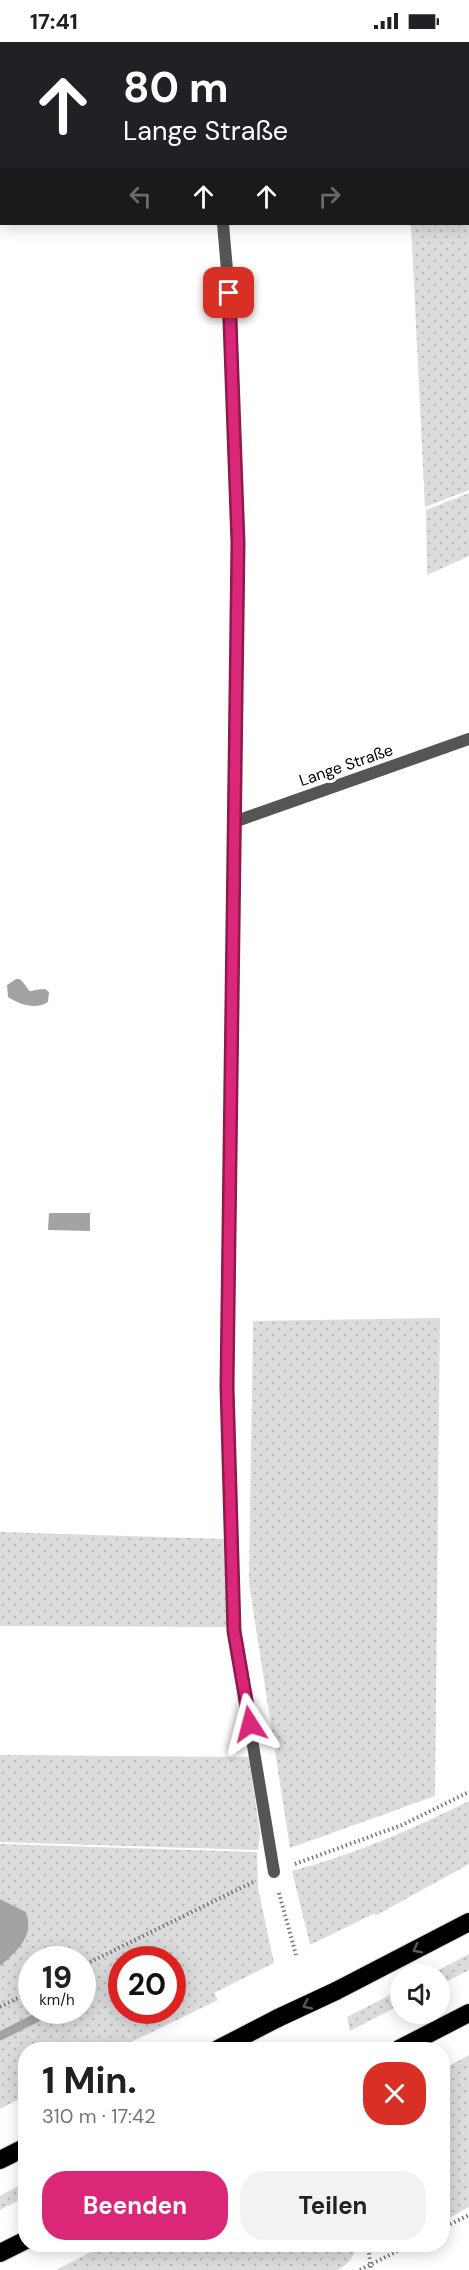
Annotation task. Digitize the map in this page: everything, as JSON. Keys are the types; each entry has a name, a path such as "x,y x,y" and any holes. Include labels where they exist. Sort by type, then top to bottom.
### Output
{"highway":[{"path":"232,2042 469,1922"},
{"path":"413,2042 469,2013"},
{"path":"0,2160 18,2151"},
{"path":"0,2253 18,2244"}],"street":[{"path":"223,225 231,316 238,543 227,1364 234,1631 274,1872"},
{"name":"Lange Straße","path":"234,822 469,739"}],"path":[{"path":"96,1959 274,1872 402,1825 469,1792"},
{"path":"274,1872 296,1955"},
{"path":"0,2007 18,1998"},
{"path":"450,2224 469,2215"},
{"path":"369,2252 370,2267"},
{"path":"360,2270 397,2252"}],"shaded area":[{"path":"411,225 469,225 469,490 425,507"},
{"path":"469,493 469,556 427,575 426,510"},
{"path":"20,979 30,991 45,989 49,992 48,1002 38,1006 28,1006 8,997 7,985"},
{"path":"49,1213 90,1213 90,1231 48,1230"},
{"path":"440,1318 435,1796 290,1848 249,1583 253,1321"},
{"path":"0,1532 224,1539 229,1627 0,1626"},
{"path":"0,1755 249,1757 260,1833 258,1850 0,1842"},
{"path":"469,1801 469,1864 375,1916 375,1913 310,1945 292,1871 315,1865 382,1840"},
{"path":"0,1844 257,1852 258,1888 274,1963 214,1993 218,2000 186,2016 186,1946 108,1946 108,2024 169,2024 131,2042 18,2042 18,2100 0,2109 0,1966 18,1947 18,2024 96,2024 96,1946 19,1946 26,1936 28,1921 26,1912 0,1899"},
{"path":"0,1899 26,1912 28,1928 23,1942 0,1966"},
{"path":"469,1954 469,1970 450,1980 450,1964"},
{"path":"390,1995 390,2010 350,2031 347,2017"},
{"path":"469,2055 469,2207 450,2217 450,2065"},
{"path":"18,2186 18,2201 0,2210 0,2196"},
{"path":"91,2252 354,2252 351,2259 338,2270 56,2270"}],"waterway":[{"path":"0,2036 24,2024"}],"route":[{"path":"229,293 238,543 227,1387 234,1631 250,1724"}]}
